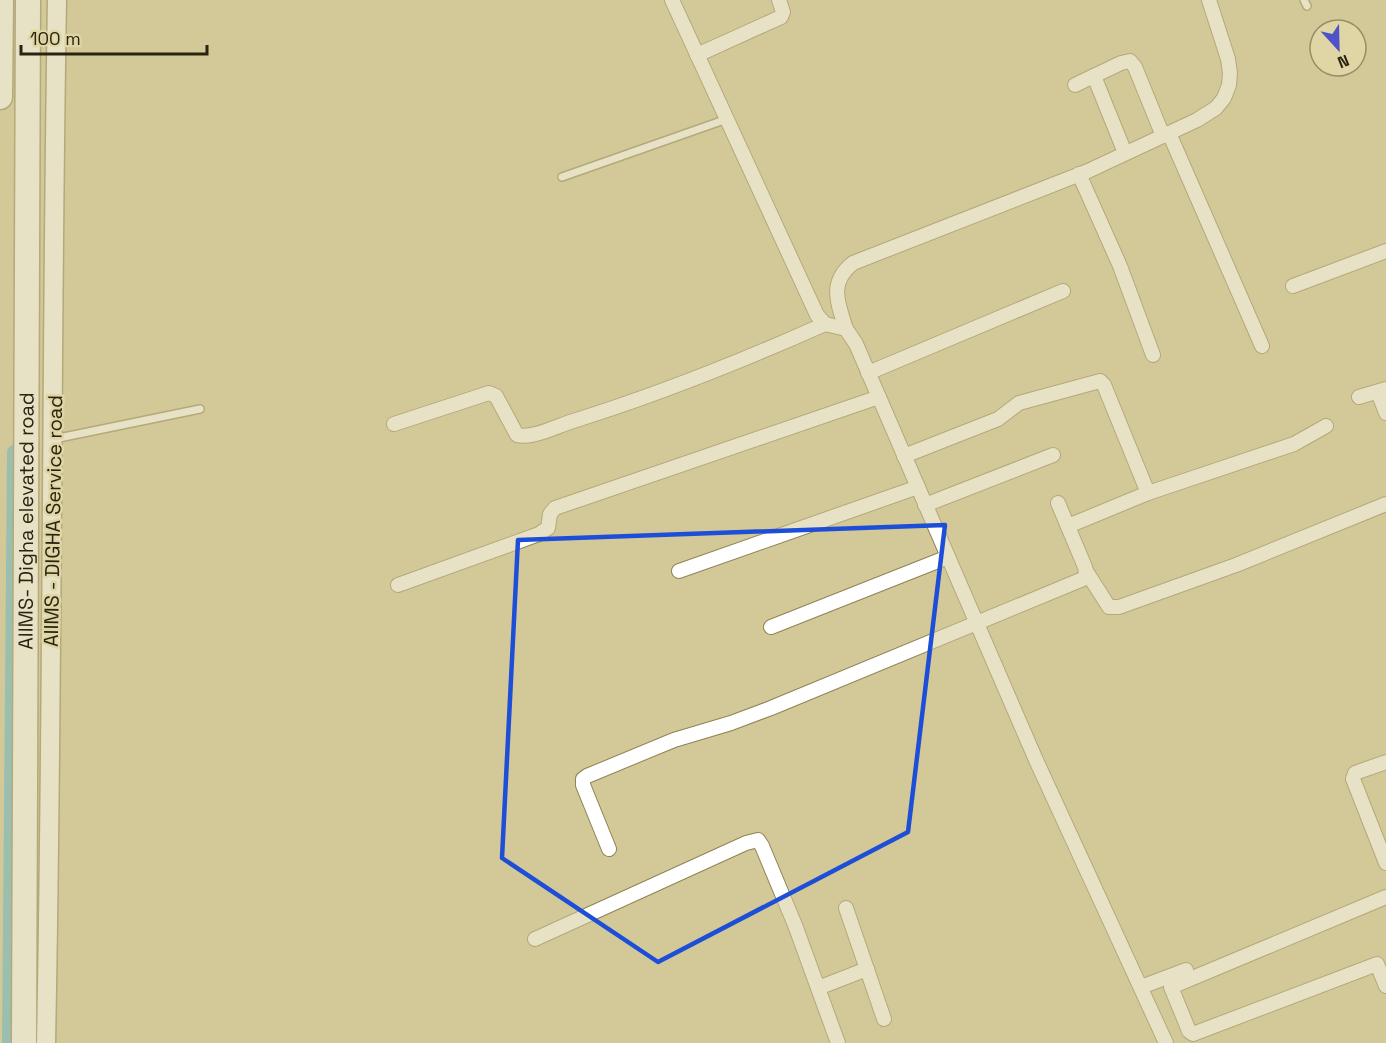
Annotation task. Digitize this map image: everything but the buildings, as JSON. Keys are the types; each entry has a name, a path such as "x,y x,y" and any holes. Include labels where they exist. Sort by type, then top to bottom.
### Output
{"highway":[{"path":"0,0 0,97"},
{"name":"AIIMS- Digha elevated road","path":"24,1043 28,0"}],"main road":[{"name":"AIIMS - DIGHA Service road","path":"46,1043 57,0"}],"street":[{"path":"672,0 817,315 825,324 846,329"},
{"path":"697,55 781,17 783,12 778,0"},
{"path":"1166,1043 1036,760 879,397 853,339 846,329 838,304 837,285 844,270 853,263 1079,174 1197,120 1216,108 1224,98 1229,85 1228,59 1209,0"},
{"path":"1075,85 1126,61 1133,63 1262,346"},
{"path":"1094,76 1125,153"},
{"path":"1079,174 1120,267 1153,355"},
{"path":"1293,286 1386,251"},
{"path":"868,373 1064,291"},
{"path":"394,424 489,393 496,396 517,435 531,434 595,414 706,374 825,324"},
{"path":"904,456 998,419 1019,403 1100,381 1104,385 1148,493"},
{"path":"1359,397 1382,391 1386,413"},
{"path":"398,585 539,534 548,528 550,514 555,508 879,397"},
{"path":"1068,526 1148,493 1294,444 1326,426"},
{"path":"925,505 1053,455"},
{"path":"679,571 918,487"},
{"path":"1058,502 1086,571 1108,606 1119,607 1236,565 1386,504"},
{"path":"771,627 948,557"},
{"path":"609,849 583,785 584,778 674,740 771,708 977,624 1079,581 1084,577 1086,571"},
{"path":"1386,762 1355,773 1353,779 1386,863"},
{"path":"535,939 746,843 758,840 778,885 838,1043"},
{"path":"1141,987 1386,894"},
{"path":"1386,894 1171,987 1189,1031 1193,1034 1381,962 1386,986"},
{"path":"846,908 884,1019"},
{"path":"818,988 867,969"},
{"path":"1157,1023 1181,1012"}],"lane":[{"path":"562,177 727,118"},
{"path":"54,439 200,409"}],"highlighted area":[{"path":"945,525 908,832 658,962 502,858 518,540"}],"waterway":[{"path":"9,1043 14,452"}]}
